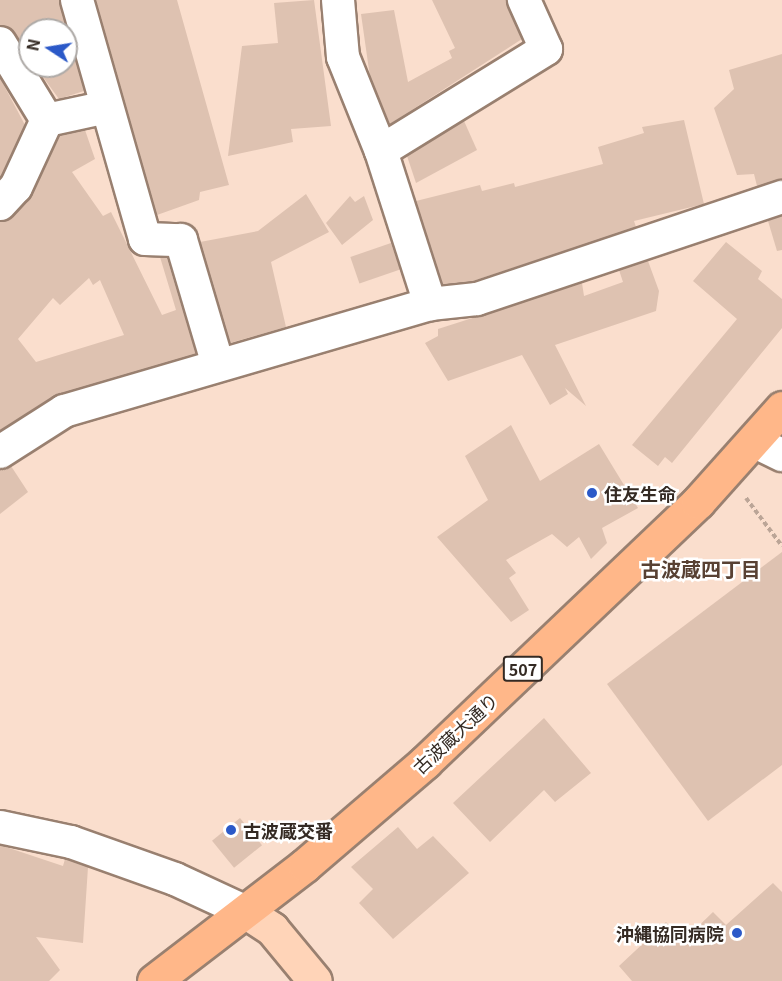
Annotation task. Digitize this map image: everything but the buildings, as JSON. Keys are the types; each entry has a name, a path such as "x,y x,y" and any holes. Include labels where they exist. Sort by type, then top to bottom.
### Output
{"highway":[{"name":"古波蔵大通り","path":"154,981 246,912 425,762 768,448 782,408"}],"main road":[{"path":"246,912 272,929 315,981"}],"street":[{"path":"77,0 145,238 181,240 218,365"},
{"path":"338,0 344,57 381,151 430,304"},
{"path":"381,151 546,49 524,0"},
{"path":"0,43 47,120"},
{"path":"47,120 107,107"},
{"path":"0,204 16,187 47,120"},
{"path":"0,452 64,411 430,304 477,299 782,197"},
{"path":"0,827 71,842 175,879 246,912"}],"path":[{"path":"746,498 782,546"}],"place":[{"name":"住友生命","path":"592,493"},
{"name":"古波蔵交番","path":"231,830"},
{"name":"沖縄協同病院","path":"737,933"}],"district":[{"name":"古波蔵四丁目","path":"701,568"}]}
